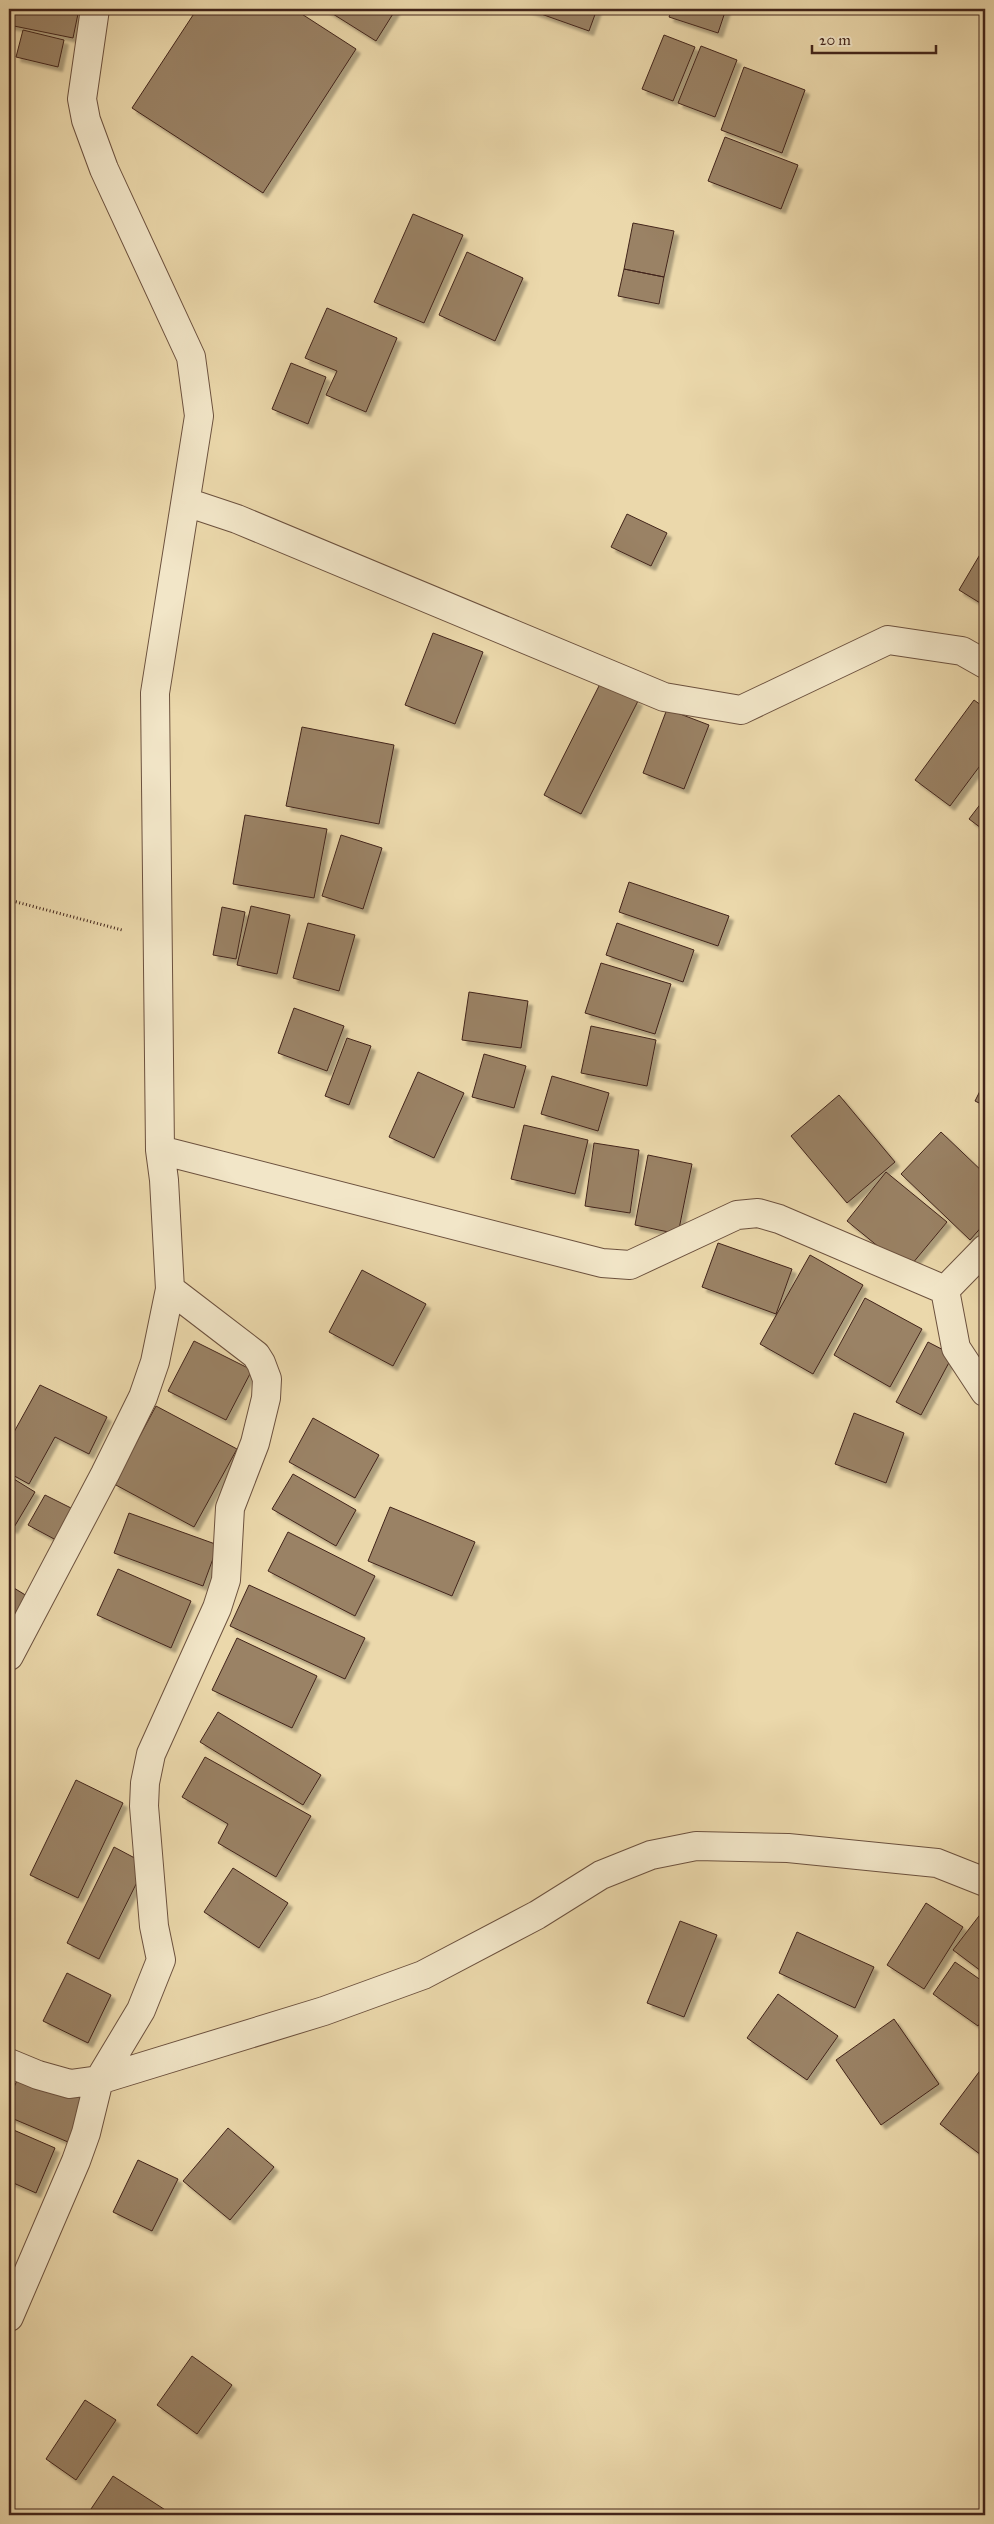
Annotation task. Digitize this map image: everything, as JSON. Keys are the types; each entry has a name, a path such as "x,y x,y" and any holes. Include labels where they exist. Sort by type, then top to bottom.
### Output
{"street":[{"path":"9,1656 72,1540 143,1397 156,1362 170,1289 160,1150 155,693 199,416 191,357 104,169 86,120 82,99 95,9"},
{"path":"186,502 237,519 664,697 741,710 888,640 962,651 985,664"},
{"path":"160,1150 602,1263 630,1265 738,1214 758,1212 779,1219 945,1290"},
{"path":"945,1290 985,1250"},
{"path":"9,2317 76,2161 86,2133 99,2080 141,2010 160,1966 161,1953 154,1926 144,1806 145,1783 152,1754 217,1608 226,1580 230,1508 255,1442 266,1398 267,1379 256,1355 170,1289"},
{"path":"945,1290 956,1348 985,1392"},
{"path":"9,2062 38,2075 70,2084 99,2080 324,2011 423,1975 537,1915 601,1875 650,1856 696,1846 788,1848 937,1863 985,1882"}],"path":[{"path":"9,900 159,939"}],"building":[{"path":"9,9 79,9 73,38 9,25"},
{"path":"197,9 294,9 356,49 263,193 132,108"},
{"path":"325,9 396,9 376,41"},
{"path":"527,9 597,9 589,31"},
{"path":"672,9 726,9 718,33 669,17"},
{"path":"23,30 64,40 58,67 16,57"},
{"path":"664,35 695,47 673,101 642,89"},
{"path":"701,46 737,60 715,117 678,103"},
{"path":"744,67 805,90 782,153 721,130"},
{"path":"725,137 798,165 781,209 708,181"},
{"path":"413,214 463,235 424,323 374,302"},
{"path":"633,223 674,231 664,277 624,269"},
{"path":"467,252 523,278 495,341 439,315"},
{"path":"624,269 664,277 659,304 618,296"},
{"path":"327,308 397,338 366,412 326,395 337,371 305,358"},
{"path":"291,363 326,377 308,424 272,409"},
{"path":"627,514 667,533 651,566 611,547"},
{"path":"985,546 985,606 959,590"},
{"path":"433,633 483,652 455,724 405,705"},
{"path":"601,682 638,701 581,814 544,795"},
{"path":"974,700 985,708 985,759 950,806 915,780"},
{"path":"667,709 709,725 684,789 643,773"},
{"path":"302,727 394,745 379,824 286,806"},
{"path":"985,798 985,831 969,819"},
{"path":"245,815 327,829 314,898 233,884"},
{"path":"341,835 382,848 363,909 322,896"},
{"path":"629,882 729,916 718,946 619,912"},
{"path":"251,906 290,915 277,974 237,965"},
{"path":"222,907 245,912 236,959 213,955"},
{"path":"308,923 355,935 339,991 293,978"},
{"path":"617,923 694,950 683,982 606,955"},
{"path":"601,963 671,984 655,1034 585,1013"},
{"path":"469,992 528,1001 521,1048 462,1040"},
{"path":"294,1008 344,1026 327,1071 278,1053"},
{"path":"591,1026 656,1040 647,1086 581,1073"},
{"path":"347,1038 371,1046 349,1105 325,1096"},
{"path":"484,1054 526,1066 514,1108 472,1097"},
{"path":"418,1072 464,1093 434,1158 389,1137"},
{"path":"552,1076 609,1093 598,1131 541,1114"},
{"path":"985,1081 985,1106 975,1101"},
{"path":"839,1095 895,1162 847,1203 791,1136"},
{"path":"524,1125 588,1140 575,1194 511,1179"},
{"path":"941,1132 985,1174 985,1223 970,1240 901,1174"},
{"path":"594,1143 639,1150 630,1213 585,1206"},
{"path":"648,1155 692,1164 678,1234 635,1225"},
{"path":"886,1172 947,1222 907,1270 847,1221"},
{"path":"718,1243 792,1269 776,1314 702,1287"},
{"path":"810,1255 863,1285 813,1374 760,1344"},
{"path":"362,1270 426,1304 393,1366 329,1332"},
{"path":"865,1298 922,1329 890,1387 834,1355"},
{"path":"194,1341 252,1370 226,1420 168,1391"},
{"path":"928,1342 953,1355 921,1415 896,1402"},
{"path":"40,1385 107,1417 89,1454 55,1437 29,1484 9,1473 9,1441"},
{"path":"156,1406 237,1449 194,1527 114,1484"},
{"path":"854,1413 904,1433 886,1483 835,1464"},
{"path":"313,1418 379,1455 355,1498 289,1462"},
{"path":"293,1474 356,1510 336,1546 272,1509"},
{"path":"9,1476 35,1492 13,1529 9,1527"},
{"path":"45,1495 73,1509 56,1540 28,1525"},
{"path":"390,1507 475,1542 452,1596 368,1561"},
{"path":"129,1513 218,1545 203,1586 114,1553"},
{"path":"288,1532 375,1576 355,1616 268,1571"},
{"path":"118,1569 191,1601 171,1648 97,1615"},
{"path":"9,1585 27,1596 9,1626"},
{"path":"249,1585 365,1638 345,1679 230,1626"},
{"path":"237,1638 317,1676 292,1728 212,1690"},
{"path":"218,1712 321,1775 303,1805 200,1742"},
{"path":"205,1757 311,1816 276,1877 218,1843 228,1824 182,1797"},
{"path":"76,1780 123,1803 78,1898 30,1875"},
{"path":"114,1847 146,1864 99,1959 67,1943"},
{"path":"233,1868 288,1903 259,1948 204,1912"},
{"path":"926,1903 963,1927 924,1989 887,1965"},
{"path":"982,1912 985,1914 985,1974 953,1950"},
{"path":"680,1921 717,1935 684,2017 647,2003"},
{"path":"797,1932 874,1967 855,2008 779,1973"},
{"path":"955,1962 985,1983 985,2016 978,2026 933,1994"},
{"path":"67,1973 111,1995 88,2043 43,2021"},
{"path":"778,1994 838,2036 807,2080 747,2038"},
{"path":"894,2019 939,2084 881,2125 836,2060"},
{"path":"985,2064 985,2158 940,2124"},
{"path":"21,2071 87,2099 68,2142 9,2117 9,2099"},
{"path":"9,2128 55,2148 36,2193 9,2181"},
{"path":"228,2128 274,2167 230,2220 183,2181"},
{"path":"138,2160 178,2179 152,2231 113,2212"},
{"path":"192,2356 232,2385 197,2434 157,2405"},
{"path":"85,2400 116,2420 76,2480 46,2459"},
{"path":"113,2476 173,2515 87,2515"}]}
